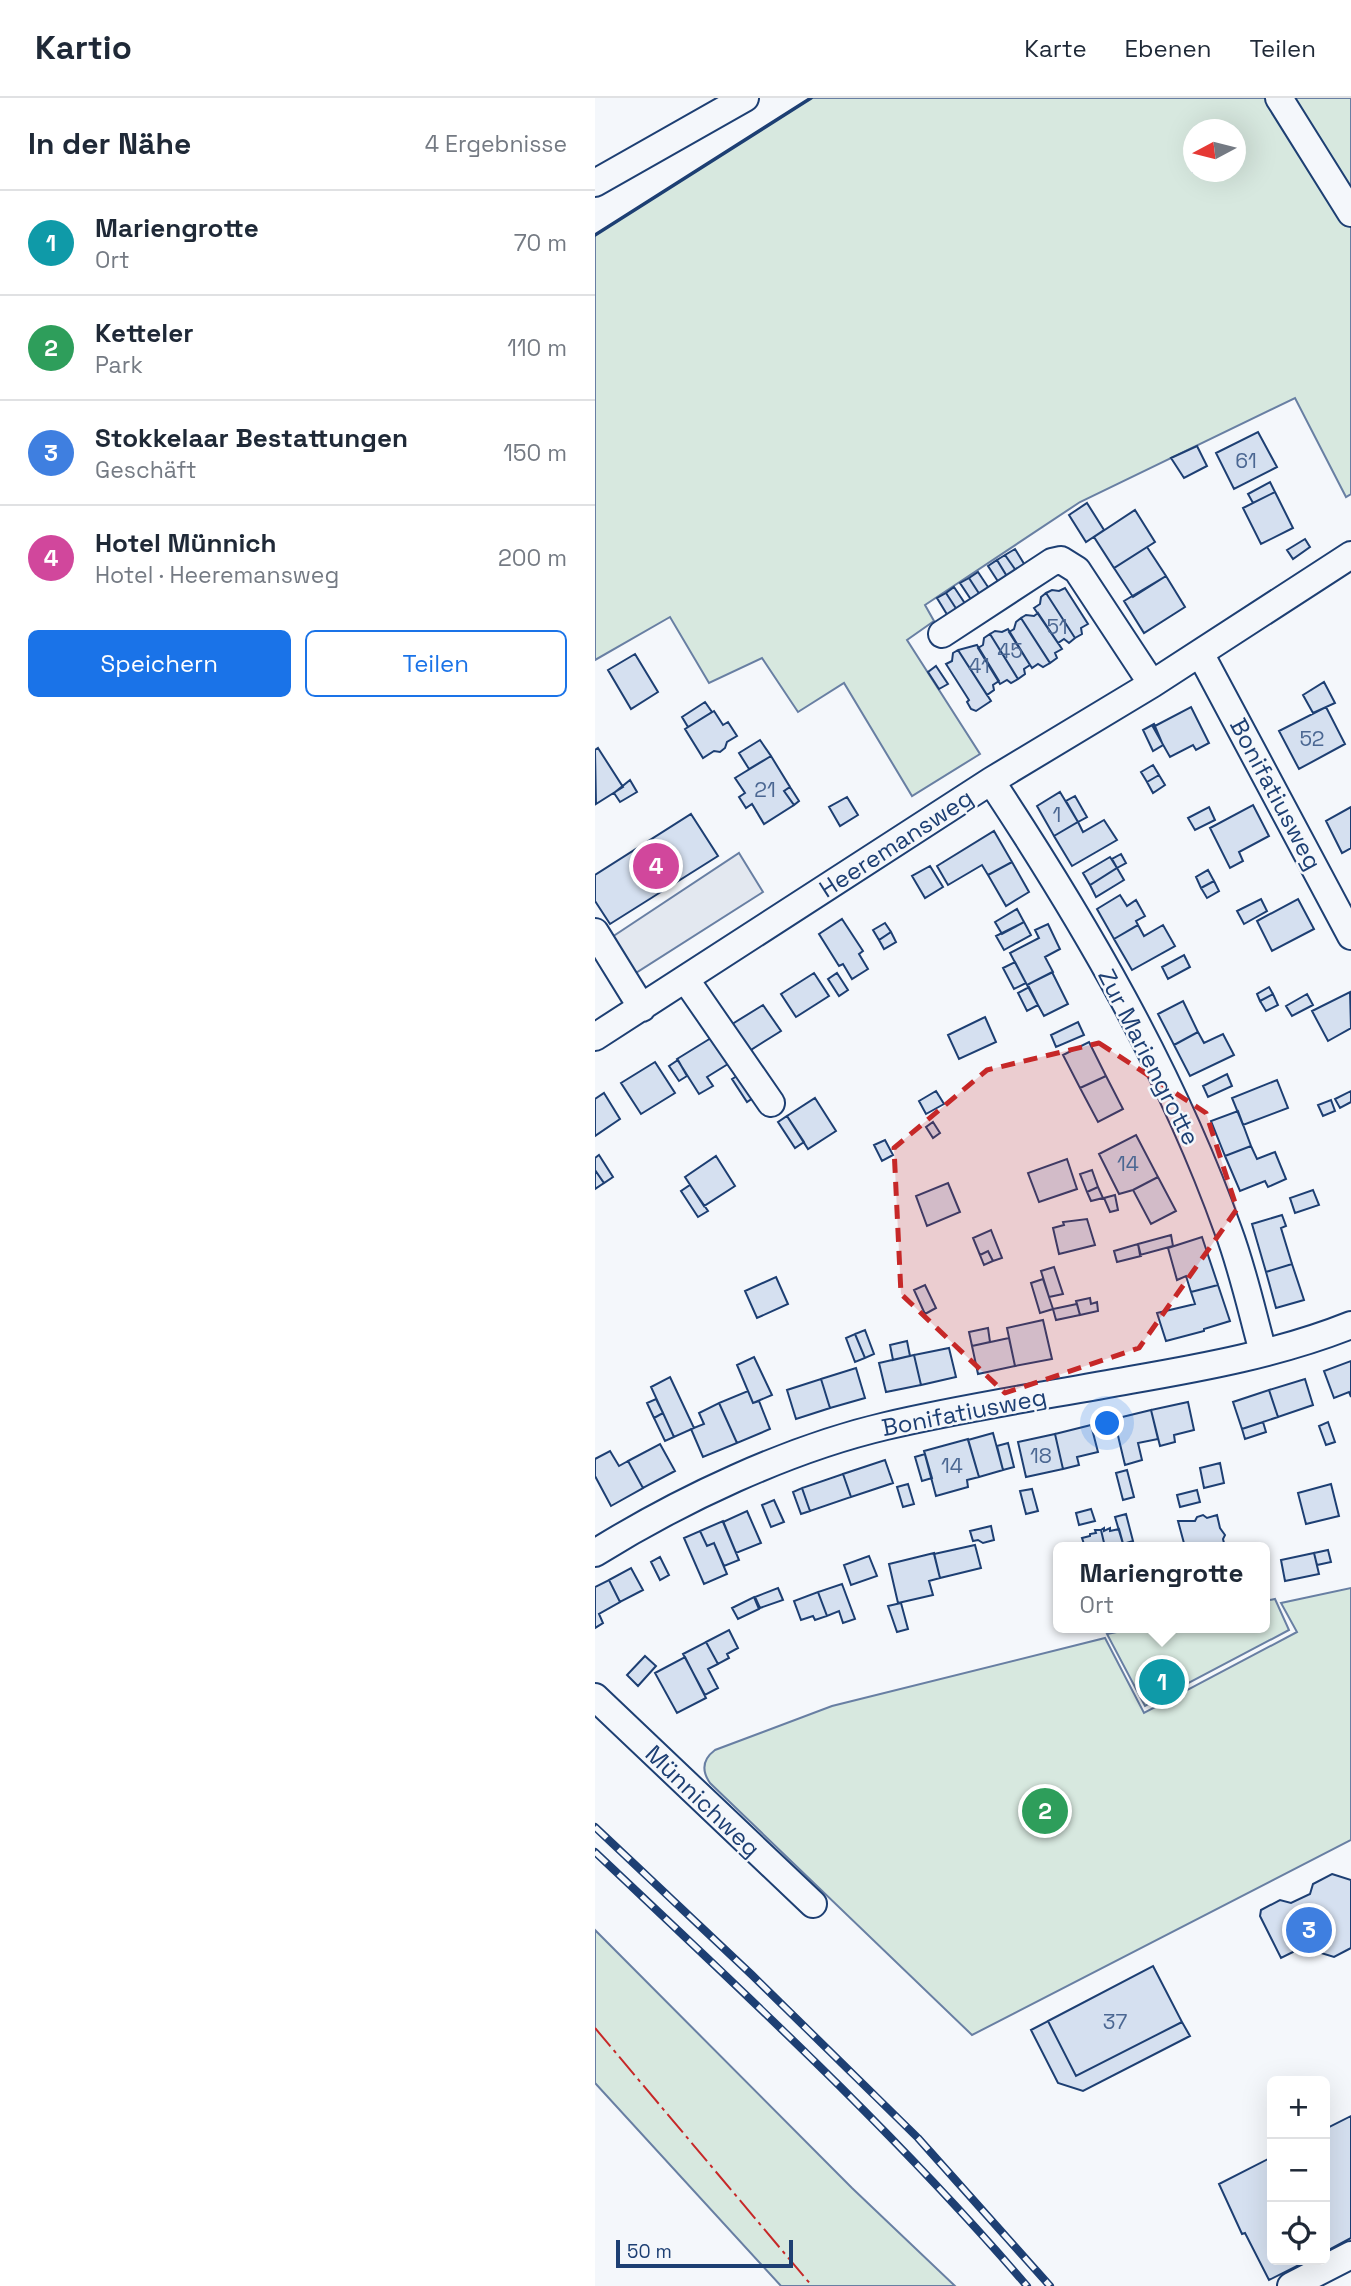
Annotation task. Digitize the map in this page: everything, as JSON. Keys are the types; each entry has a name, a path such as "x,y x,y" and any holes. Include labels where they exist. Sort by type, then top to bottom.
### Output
{"street":[{"path":"595,183 745,98"},
{"path":"1279,98 1351,213"},
{"name":"Heeremansweg","path":"595,1037 991,781 1152,684 1351,555"},
{"path":"942,634 1052,562 1061,561 1077,570 1152,684"},
{"name":"Bonifatiusweg","path":"1200,653 1351,936"},
{"name":"Zur Mariengrotte","path":"991,781 1019,823 1132,1015 1173,1094 1230,1233 1263,1352"},
{"path":"595,932 642,1008"},
{"path":"686,980 771,1103"},
{"name":"Bonifatiusweg","path":"595,1553 651,1520 719,1486 829,1444 883,1427 973,1408 1203,1368 1312,1340 1351,1325"},
{"name":"Münnichweg","path":"595,1697 813,1904"},
{"path":"1291,2286 1351,2255"}],"highlighted area":[{"path":"1099,1043 1206,1113 1237,1209 1139,1348 1005,1393 901,1294 894,1148 987,1070"}],"shaded area":[{"path":"811,98 1351,98 1351,494 1346,497 1295,398 1080,502 925,605 934,621 907,640 980,754 912,796 844,683 798,712 762,658 709,683 670,617 595,660 595,235"},
{"path":"739,853 763,892 631,976 609,939"},
{"path":"1351,1588 1351,1840 972,2035 710,1783 705,1774 706,1761 715,1750 832,1706 1105,1638 1144,1713 1297,1632 1281,1603"},
{"path":"1275,1599 1289,1630 1145,1706 1107,1634 1270,1633 1270,1600"},
{"path":"595,1930 852,2188 955,2286 781,2286 595,2083"}],"building":[{"path":"1258,432 1277,467 1234,489 1216,453"},
{"path":"1197,446 1207,466 1184,478 1171,458"},
{"path":"1270,482 1275,492 1253,503 1248,494"},
{"path":"1275,492 1293,528 1261,544 1243,508"},
{"path":"1087,503 1104,530 1086,542 1069,515"},
{"path":"1135,510 1155,542 1114,568 1094,537"},
{"path":"1305,539 1310,547 1293,559 1287,550"},
{"path":"1147,547 1166,576 1133,597 1114,568"},
{"path":"1015,549 1026,567 1017,572 1005,555"},
{"path":"1005,555 1017,572 1008,578 997,560"},
{"path":"997,560 1008,578 999,583 988,566"},
{"path":"978,572 990,590 980,595 969,578"},
{"path":"1166,576 1185,607 1144,633 1124,601"},
{"path":"969,578 980,595 972,601 960,583"},
{"path":"954,587 966,605 957,610 946,593"},
{"path":"1065,588 1088,624 1081,628 1082,634 1075,638 1046,593"},
{"path":"946,593 957,610 948,616 937,598"},
{"path":"1046,593 1075,638 1069,643 1064,639 1058,643 1034,608 1040,604 1041,597"},
{"path":"1038,613 1062,649 1055,653 1057,658 1050,663 1021,618"},
{"path":"1021,618 1050,663 1043,667 1038,664 1032,668 1009,632"},
{"path":"1008,629 1030,665 1018,679 990,634"},
{"path":"990,634 1018,679 1011,683 1007,680 1000,684 978,648"},
{"path":"977,645 999,681 987,695 958,650"},
{"path":"958,650 991,701 976,711 971,709 967,702 969,700 946,664 952,661 953,653"},
{"path":"635,654 658,692 631,709 608,670"},
{"path":"936,666 948,684 939,689 928,672"},
{"path":"1324,682 1335,703 1313,713 1303,695"},
{"path":"705,702 712,712 688,727 682,717"},
{"path":"1191,707 1209,743 1196,750 1193,745 1170,757 1153,727"},
{"path":"1326,707 1345,744 1299,769 1279,731"},
{"path":"714,711 723,725 728,722 737,736 727,742 720,752 714,751 703,758 685,729"},
{"path":"1154,724 1163,745 1153,751 1143,730"},
{"path":"760,740 771,756 749,769 739,753"},
{"path":"598,748 623,787 596,804 595,750"},
{"path":"771,756 790,787 784,791 794,805 764,824 752,804 746,808 739,797 745,793 735,778"},
{"path":"1153,765 1159,775 1147,782 1141,772"},
{"path":"1159,775 1165,785 1153,793 1147,782"},
{"path":"630,780 637,792 620,802 614,793"},
{"path":"790,787 799,801 794,805 784,791"},
{"path":"1060,792 1078,822 1054,836 1037,806"},
{"path":"1075,796 1087,817 1078,822 1066,801"},
{"path":"847,797 858,815 840,826 829,807"},
{"path":"1253,805 1269,836 1239,852 1243,861 1230,868 1210,828"},
{"path":"1209,807 1215,820 1195,830 1188,818"},
{"path":"1351,807 1351,848 1342,853 1326,821"},
{"path":"691,814 718,856 610,924 595,901 595,875"},
{"path":"1104,820 1117,840 1072,866 1054,836 1078,822 1083,832"},
{"path":"994,831 1012,862 988,875 982,865 948,885 937,866"},
{"path":"1121,854 1126,863 1117,868 1112,859"},
{"path":"1110,857 1117,868 1090,885 1083,873"},
{"path":"1012,862 1029,892 1006,906 988,875"},
{"path":"930,866 943,887 925,898 912,876"},
{"path":"1117,868 1124,880 1096,897 1090,885"},
{"path":"1208,870 1214,881 1201,888 1196,877"},
{"path":"1214,881 1219,891 1207,898 1201,888"},
{"path":"1120,895 1127,906 1136,900 1145,916 1136,921 1138,925 1114,939 1097,909"},
{"path":"1261,899 1267,911 1244,924 1237,911"},
{"path":"1298,899 1314,929 1272,951 1257,921"},
{"path":"1017,909 1024,922 1002,934 995,922"},
{"path":"842,919 863,951 859,954 868,969 852,979 843,964 839,966 819,934"},
{"path":"1024,922 1031,935 1004,950 996,936"},
{"path":"885,923 891,932 879,940 873,930"},
{"path":"1048,924 1060,949 1045,957 1053,972 1027,985 1010,953 1039,938 1035,930"},
{"path":"1138,925 1144,936 1163,925 1175,946 1132,970 1114,939"},
{"path":"891,932 896,942 884,949 879,940"},
{"path":"1184,955 1190,967 1168,979 1162,967"},
{"path":"1015,962 1026,983 1014,989 1003,968"},
{"path":"1052,972 1068,1004 1044,1016 1027,985"},
{"path":"814,973 829,996 796,1017 781,994"},
{"path":"837,973 848,990 839,996 828,979"},
{"path":"1029,987 1038,1005 1027,1011 1018,993"},
{"path":"1269,987 1273,994 1260,1001 1257,994"},
{"path":"1350,992 1351,1028 1328,1041 1312,1011"},
{"path":"1273,994 1278,1005 1266,1011 1260,1001"},
{"path":"1307,994 1313,1005 1292,1016 1286,1006"},
{"path":"1183,1001 1198,1032 1174,1045 1158,1014"},
{"path":"763,1005 781,1031 746,1053 729,1026"},
{"path":"985,1017 996,1042 959,1059 948,1035"},
{"path":"1078,1022 1084,1035 1056,1047 1051,1035"},
{"path":"1198,1032 1204,1043 1223,1034 1234,1055 1190,1076 1174,1045"},
{"path":"711,1038 728,1064 707,1077 713,1086 699,1094 677,1059"},
{"path":"1089,1042 1106,1076 1080,1088 1063,1055"},
{"path":"678,1060 687,1076 679,1081 669,1066"},
{"path":"655,1062 675,1093 641,1114 621,1083"},
{"path":"744,1072 759,1094 747,1102 732,1079"},
{"path":"1227,1074 1232,1086 1208,1097 1203,1086"},
{"path":"1106,1076 1123,1109 1098,1122 1080,1088"},
{"path":"1277,1080 1288,1108 1243,1125 1232,1098"},
{"path":"936,1091 944,1104 926,1114 919,1101"},
{"path":"1351,1091 1351,1102 1340,1108 1335,1099"},
{"path":"604,1093 620,1119 595,1136 595,1099"},
{"path":"815,1098 836,1131 808,1149 787,1116"},
{"path":"1331,1100 1335,1111 1323,1116 1318,1105"},
{"path":"1238,1111 1251,1146 1225,1156 1211,1121"},
{"path":"787,1116 804,1142 795,1148 778,1122"},
{"path":"933,1122 940,1133 933,1138 926,1127"},
{"path":"1136,1135 1158,1177 1119,1194 1099,1154"},
{"path":"885,1140 893,1155 882,1161 874,1145"},
{"path":"1251,1146 1257,1159 1275,1152 1286,1179 1268,1187 1265,1181 1240,1191 1225,1156"},
{"path":"599,1155 613,1177 604,1183 595,1170 595,1158"},
{"path":"716,1156 735,1186 704,1206 685,1177"},
{"path":"1067,1159 1077,1189 1039,1202 1028,1173"},
{"path":"595,1170 604,1183 595,1189"},
{"path":"1092,1170 1098,1187 1087,1192 1080,1174"},
{"path":"1158,1177 1176,1211 1151,1224 1133,1190"},
{"path":"948,1183 960,1212 927,1226 916,1196"},
{"path":"690,1185 708,1211 698,1217 681,1191"},
{"path":"1098,1187 1103,1198 1091,1201 1087,1192"},
{"path":"1313,1190 1319,1205 1295,1213 1290,1198"},
{"path":"1115,1195 1118,1210 1110,1212 1104,1198"},
{"path":"1282,1215 1286,1226 1281,1228 1292,1264 1266,1272 1252,1224"},
{"path":"1087,1219 1095,1245 1059,1254 1053,1228 1064,1225 1063,1222"},
{"path":"991,1230 1002,1258 993,1261 988,1251 980,1255 973,1238"},
{"path":"1171,1235 1173,1246 1140,1255 1138,1244"},
{"path":"1202,1237 1218,1285 1191,1292 1186,1276 1177,1280 1168,1248"},
{"path":"1138,1244 1141,1256 1117,1262 1114,1251"},
{"path":"988,1251 993,1261 984,1265 980,1255"},
{"path":"1292,1264 1304,1300 1276,1308 1266,1272"},
{"path":"1054,1267 1063,1294 1049,1297 1041,1271"},
{"path":"776,1277 788,1304 757,1318 745,1291"},
{"path":"1043,1279 1053,1309 1040,1313 1031,1283"},
{"path":"925,1285 936,1308 925,1314 914,1290"},
{"path":"1218,1285 1230,1321 1166,1341 1157,1313 1195,1304 1191,1292"},
{"path":"1090,1298 1091,1304 1097,1302 1098,1311 1080,1315 1076,1301"},
{"path":"1077,1304 1080,1315 1056,1320 1053,1309"},
{"path":"1043,1320 1052,1359 1015,1366 1007,1328"},
{"path":"988,1328 990,1342 972,1346 969,1332"},
{"path":"865,1330 874,1354 865,1358 855,1334"},
{"path":"855,1334 865,1358 855,1362 846,1338"},
{"path":"1009,1338 1015,1366 978,1374 972,1346"},
{"path":"907,1341 910,1356 893,1360 890,1345"},
{"path":"949,1348 956,1377 921,1385 914,1355"},
{"path":"914,1355 921,1385 886,1392 879,1363"},
{"path":"754,1357 772,1395 753,1403 737,1365"},
{"path":"1351,1361 1351,1397 1349,1392 1334,1398 1324,1371"},
{"path":"856,1368 865,1398 830,1408 821,1379"},
{"path":"670,1377 694,1428 674,1437 651,1387"},
{"path":"821,1379 830,1408 796,1419 787,1390"},
{"path":"1305,1379 1313,1405 1278,1417 1269,1390"},
{"path":"1269,1390 1278,1417 1242,1429 1233,1402"},
{"path":"748,1391 753,1403 759,1401 770,1429 737,1443 719,1403"},
{"path":"656,1399 663,1413 654,1418 647,1403"},
{"path":"1188,1402 1194,1430 1174,1435 1175,1442 1160,1446 1151,1410"},
{"path":"719,1403 737,1443 703,1457 691,1429 704,1424 699,1413"},
{"path":"1151,1410 1158,1439 1138,1443 1142,1460 1125,1465 1114,1419"},
{"path":"663,1413 674,1437 665,1441 654,1418"},
{"path":"1263,1422 1266,1432 1245,1439 1242,1429"},
{"path":"1328,1422 1335,1442 1326,1445 1319,1426"},
{"path":"1091,1425 1098,1452 1077,1457 1079,1465 1063,1469 1055,1434"},
{"path":"993,1433 1003,1470 979,1477 968,1440"},
{"path":"1055,1434 1063,1469 1026,1477 1018,1442"},
{"path":"968,1439 979,1477 967,1480 968,1487 936,1496 924,1451"},
{"path":"1008,1443 1014,1467 1003,1470 997,1446"},
{"path":"660,1444 675,1471 643,1488 628,1461"},
{"path":"610,1451 619,1466 628,1461 643,1488 611,1506 595,1476 595,1459"},
{"path":"925,1454 932,1478 922,1481 915,1457"},
{"path":"885,1460 893,1483 851,1497 843,1474"},
{"path":"1220,1463 1224,1483 1204,1488 1200,1468"},
{"path":"1127,1470 1134,1497 1123,1500 1116,1473"},
{"path":"843,1474 851,1497 810,1511 802,1488"},
{"path":"908,1484 914,1504 903,1507 897,1487"},
{"path":"1331,1484 1339,1516 1306,1524 1298,1493"},
{"path":"802,1488 810,1511 801,1514 793,1492"},
{"path":"1032,1489 1038,1511 1026,1514 1020,1491"},
{"path":"1197,1490 1200,1502 1180,1507 1177,1495"},
{"path":"774,1500 784,1522 771,1527 762,1505"},
{"path":"1091,1509 1095,1521 1079,1525 1076,1513"},
{"path":"747,1511 761,1543 736,1553 723,1522"},
{"path":"1126,1514 1133,1541 1122,1542 1115,1517"},
{"path":"1217,1515 1225,1535 1224,1542 1184,1542 1178,1521 1195,1521 1197,1517"},
{"path":"723,1521 739,1560 724,1566 714,1543 707,1546 700,1531"},
{"path":"991,1526 994,1540 983,1543 973,1541 970,1531"},
{"path":"1119,1529 1123,1542 1104,1542 1101,1530"},
{"path":"1095,1530 1101,1530 1104,1542 1083,1542 1082,1538 1096,1533"},
{"path":"700,1531 707,1546 714,1543 727,1574 704,1584 684,1538"},
{"path":"975,1545 981,1568 940,1578 934,1554"},
{"path":"1328,1550 1331,1562 1317,1565 1314,1553"},
{"path":"934,1553 940,1578 929,1581 933,1595 898,1603 889,1564"},
{"path":"1314,1553 1319,1574 1285,1581 1281,1560"},
{"path":"869,1556 877,1576 851,1585 844,1565"},
{"path":"660,1557 669,1575 660,1580 651,1562"},
{"path":"631,1568 643,1590 620,1602 609,1580"},
{"path":"609,1580 620,1602 599,1614 603,1623 595,1628 595,1587"},
{"path":"842,1584 855,1619 843,1623 839,1611 827,1616 818,1592"},
{"path":"778,1588 783,1600 760,1608 755,1597"},
{"path":"818,1592 827,1616 815,1620 813,1616 801,1620 794,1601"},
{"path":"754,1597 759,1609 738,1619 732,1608"},
{"path":"901,1603 908,1629 897,1632 888,1606"},
{"path":"729,1630 738,1648 727,1654 729,1658 718,1664 706,1642"},
{"path":"706,1642 718,1664 708,1669 718,1688 705,1695 683,1654"},
{"path":"645,1656 656,1666 638,1686 627,1675"},
{"path":"685,1657 706,1698 677,1713 655,1673"},
{"path":"1332,1874 1351,1880 1351,1948 1334,1957 1295,1945 1293,1952 1281,1958 1260,1916 1261,1910 1280,1900 1291,1903 1310,1894 1313,1884"},
{"path":"1153,1966 1182,2022 1076,2076 1048,2021"},
{"path":"1048,2021 1076,2076 1182,2022 1190,2036 1083,2091 1058,2083 1031,2030"},
{"path":"1351,2116 1351,2238 1330,2249 1330,2139 1330,2126"},
{"path":"1267,2160 1267,2265 1299,2265 1269,2280 1245,2233 1242,2234 1219,2184"}],"railway":[{"path":"595,1827 752,1975 918,2138 1050,2286"},
{"path":"595,1852 762,2010 871,2118 1027,2286"}],"wall":[{"path":"595,235 811,98"}],"power":[{"path":"595,2028 812,2286"}],"place":[{"name":"Hotel Münnich","path":"656,866"},
{"name":"Mariengrotte","path":"1162,1682"},
{"name":"Ketteler","path":"1045,1811"},
{"name":"Stokkelaar Bestattungen","path":"1309,1930"}]}
